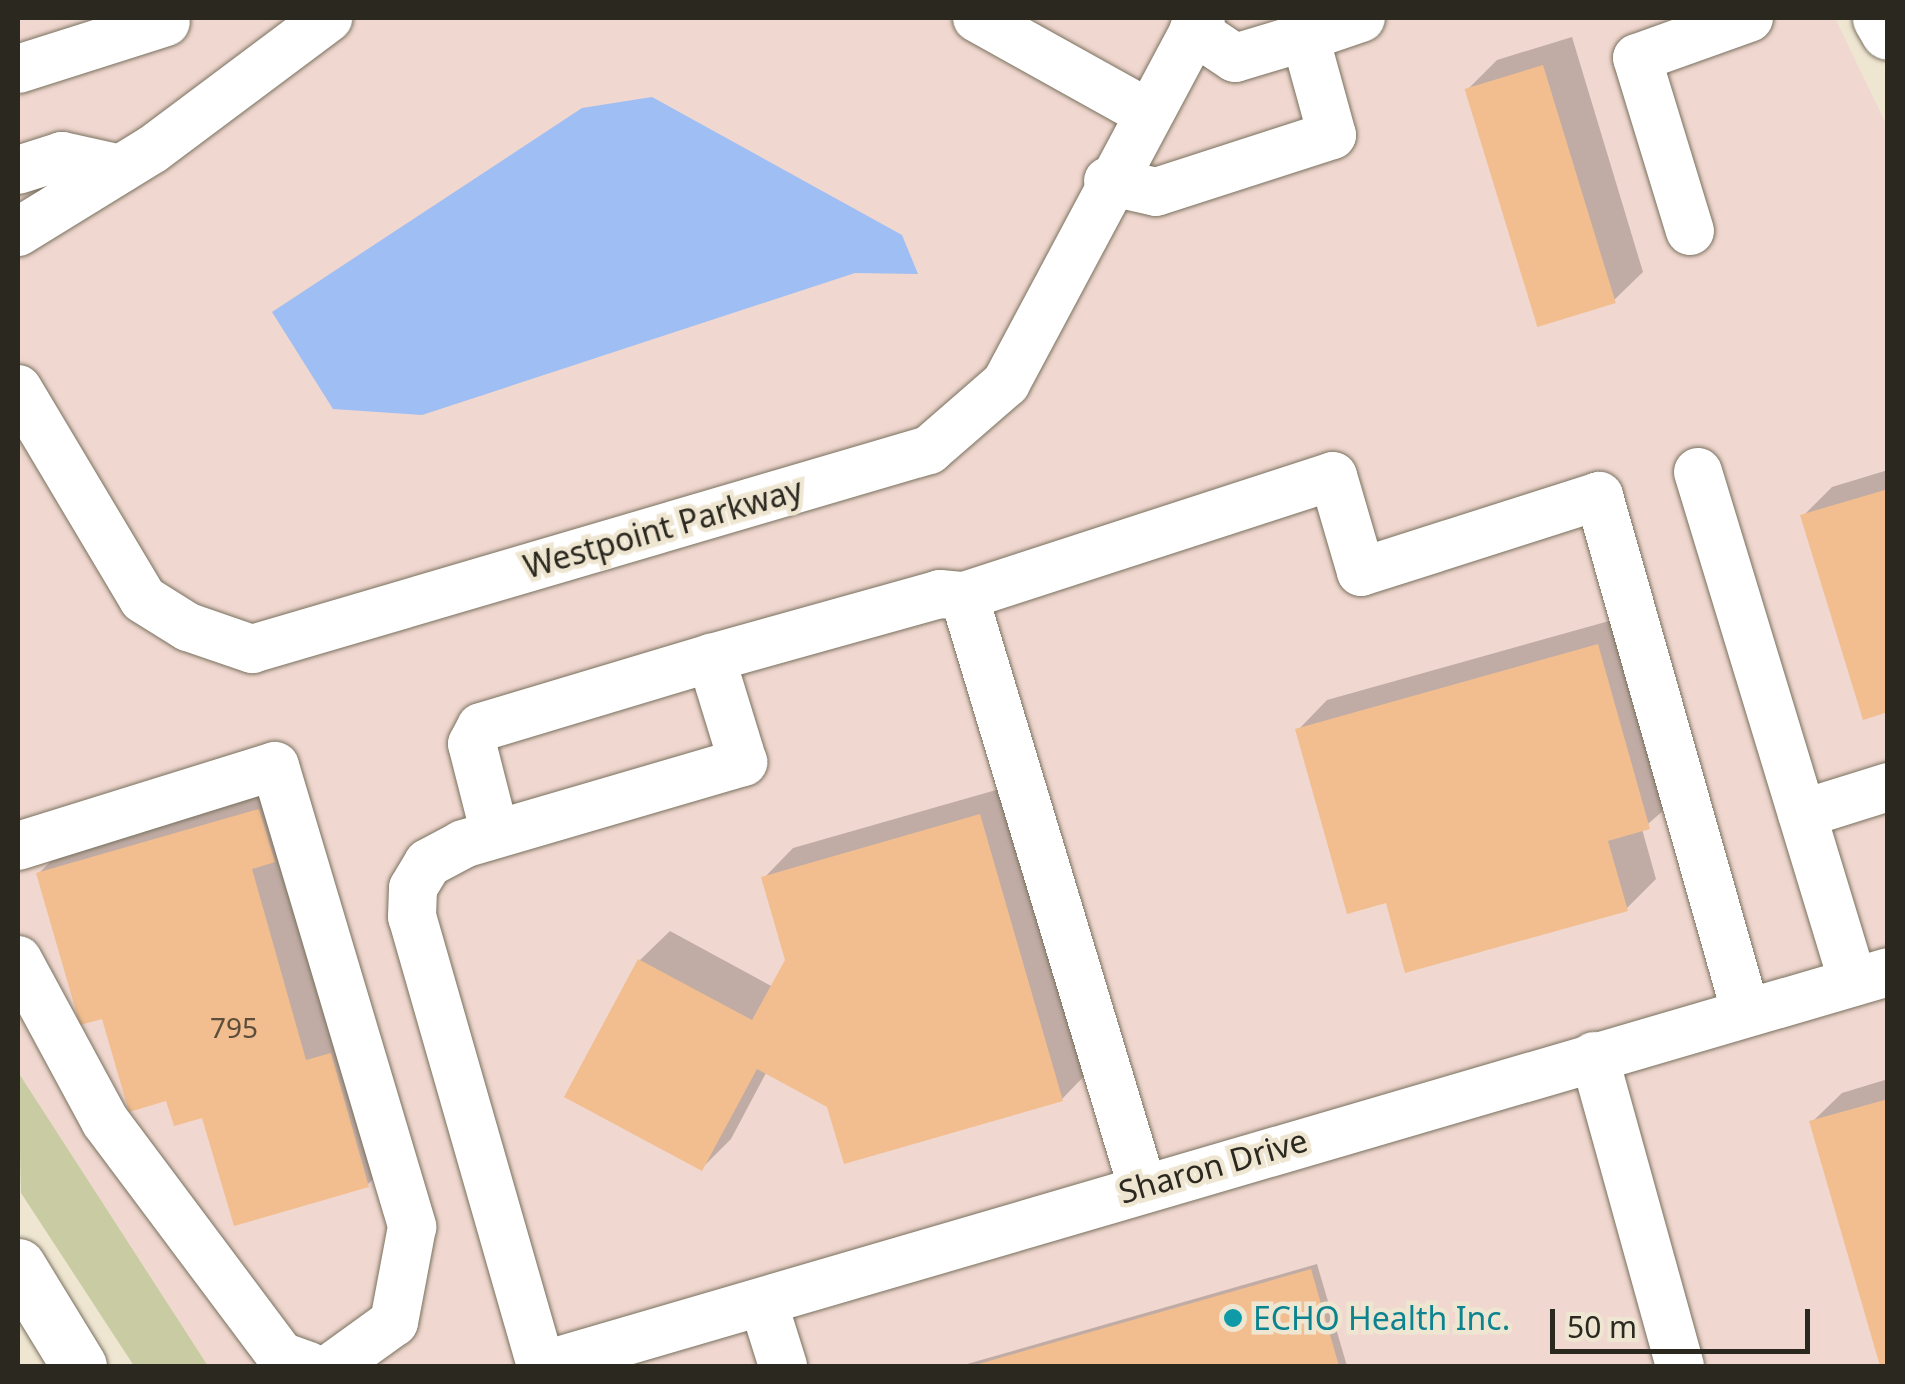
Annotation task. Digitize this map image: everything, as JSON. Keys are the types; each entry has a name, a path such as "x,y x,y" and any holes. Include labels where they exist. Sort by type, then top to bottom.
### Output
{"main road":[{"path":"1880,18 1888,32"},
{"path":"18,1266 79,1366"}],"street":[{"path":"18,232 121,169 328,18"},
{"path":"978,18 1144,111"},
{"path":"1197,24 1235,58 1361,18"},
{"path":"1690,232 1637,58 1749,18"},
{"path":"18,69 166,22"},
{"name":"Westpoint Parkway","path":"18,390 143,599 188,628 252,649 929,450 1006,383 1144,111 1197,24"},
{"path":"1108,181 1156,192 1332,135 1304,37"},
{"path":"18,170 62,156 121,169"},
{"path":"1698,472 1802,814 1870,977"},
{"path":"495,834 472,744 481,727 711,658 964,596 1333,476 1361,572 1600,496 1746,1013"},
{"path":"964,596 1142,1186"},
{"path":"541,1366 412,916 413,888 428,862 495,834 743,762 711,658"},
{"path":"18,846 275,766 412,1227 394,1322 334,1366"},
{"path":"1802,814 1888,787"},
{"path":"18,960 104,1121 280,1356 308,1366"},
{"name":"Sharon Drive","path":"541,1366 1142,1186 1870,977"},
{"path":"1594,1056 1680,1366"},
{"path":"763,1302 783,1366"}],"shaded area":[{"path":"18,18 1835,18 1888,128 1887,1366 208,1366 18,1072"}],"green space":[{"path":"18,1072 208,1366 134,1366 21,1193"}],"water":[{"path":"652,97 902,235 918,274 855,273 422,415 333,409 272,312 582,108"}],"building":[{"path":"1543,65 1616,303 1537,327 1465,89"},
{"path":"1888,489 1888,712 1863,720 1800,515"},
{"path":"1598,644 1650,829 1608,841 1628,911 1405,973 1386,903 1347,914 1295,729"},
{"path":"259,809 275,862 252,869 306,1060 331,1053 369,1187 234,1226 202,1118 174,1126 166,1101 129,1112 102,1019 80,1025 36,873"},
{"path":"980,814 1063,1101 844,1164 827,1107 757,1069 702,1171 564,1097 638,959 752,1020 785,960 761,877"},
{"path":"1888,1099 1888,1366 1880,1366 1809,1121"},
{"name":"ECHO Health Inc.","path":"1311,1269 1339,1366 975,1366 975,1365"}],"place":[{"name":"ECHO Health Inc.","path":"1233,1318"}]}
